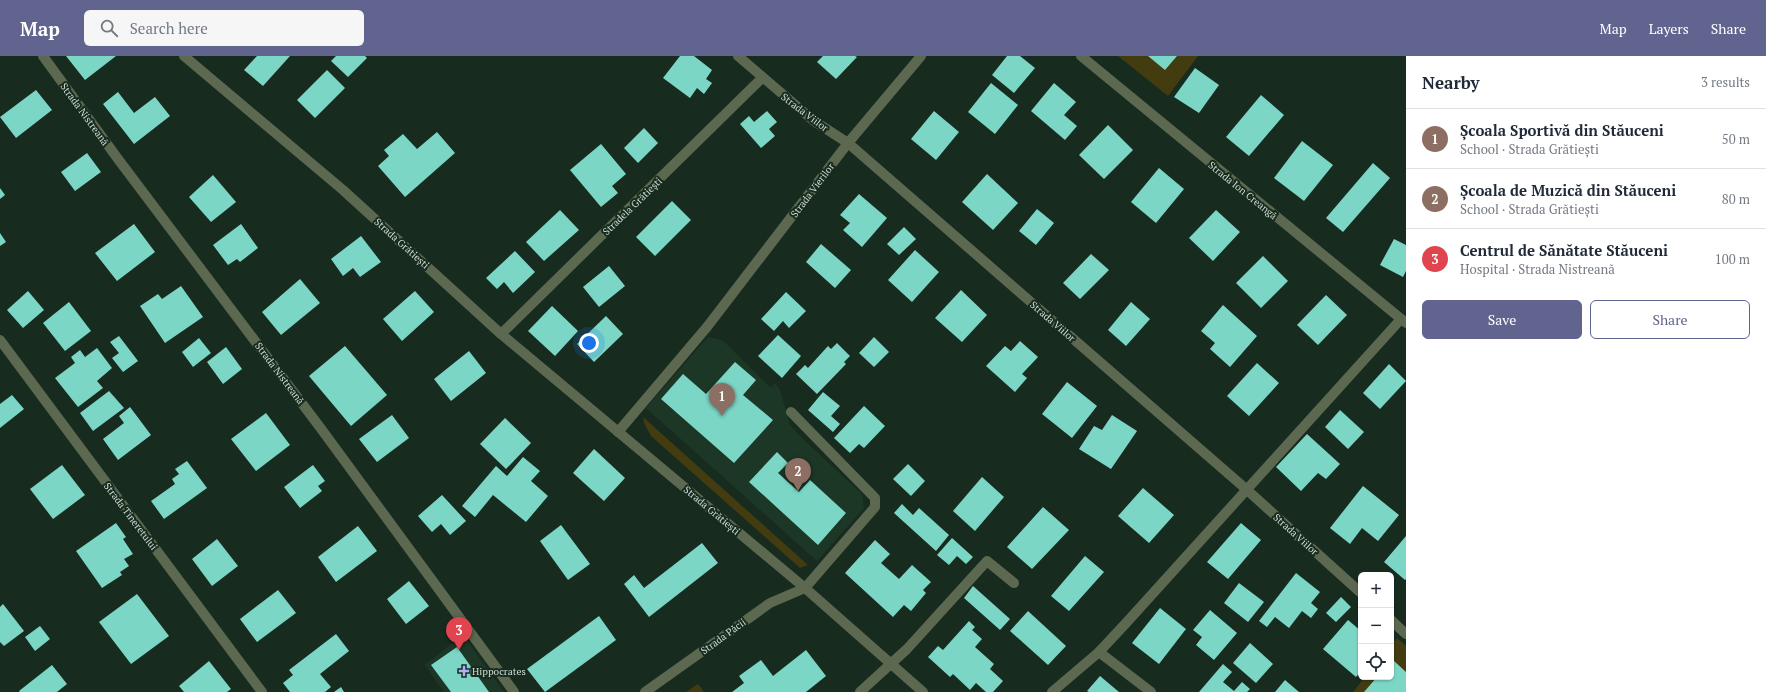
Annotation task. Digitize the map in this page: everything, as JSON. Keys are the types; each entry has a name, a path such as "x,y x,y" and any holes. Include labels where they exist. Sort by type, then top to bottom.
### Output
{"street":[{"name":"Strada Nistreană","path":"43,56 322,430 514,692"},
{"name":"Strada Grătiești","path":"184,56 343,190 501,334 805,588 923,692"},
{"name":"Strada Viilor","path":"738,56 814,121 848,142 1246,490 1358,590"},
{"name":"Strada Vierilor","path":"618,432 707,327 848,142 921,56"},
{"name":"Strada Ion Creangă","path":"1081,56 1403,321"},
{"name":"Stradela Grătiești","path":"501,334 762,78"},
{"path":"1052,692 1099,652 1246,490 1403,321"},
{"name":"Strada Tineretului","path":"0,340 262,692"},
{"path":"791,412 875,498 875,507 805,588"},
{"path":"860,692 907,649 987,561 1014,583"},
{"name":"Strada Păcii","path":"645,692 770,603 805,588"},
{"path":"1394,623 1406,634"},
{"path":"1099,652 1151,692"}],"shaded area":[{"path":"1118,56 1198,56 1168,96"},
{"path":"708,337 722,340 771,388 775,383 780,390 790,425 862,494 864,508 817,561 646,408"},
{"path":"643,417 808,565 800,568 651,436 644,423"},
{"path":"463,635 504,692 444,692 425,665"},
{"path":"1397,638 1406,646 1406,692 1353,692 1363,680 1394,680 1394,642"},
{"path":"698,684 704,692 686,692"}],"building":[{"path":"66,56 116,56 85,80"},
{"path":"257,56 290,56 263,86 244,70"},
{"path":"336,56 365,56 367,58 348,77 331,61"},
{"path":"680,56 694,56 712,70 706,79 712,83 704,94 697,88 690,98 663,78"},
{"path":"823,56 857,57 836,79 817,62"},
{"path":"1007,56 1020,56 1035,68 1014,93 992,75"},
{"path":"1148,56 1177,56 1165,70"},
{"path":"1195,68 1219,85 1199,113 1174,97"},
{"path":"327,70 345,88 315,118 297,100"},
{"path":"991,83 1018,105 995,134 968,112"},
{"path":"1054,83 1076,102 1064,115 1077,126 1065,140 1031,111"},
{"path":"36,90 52,110 16,138 0,117"},
{"path":"118,92 134,113 155,97 170,116 134,144 103,104"},
{"path":"1261,95 1284,115 1249,156 1226,137"},
{"path":"767,111 777,122 769,129 775,136 761,148 740,124 749,116 754,122"},
{"path":"934,111 959,132 936,160 911,139"},
{"path":"1108,125 1133,150 1104,179 1079,155"},
{"path":"644,128 658,143 638,163 624,148"},
{"path":"437,132 455,153 405,197 378,166 389,156 384,150 403,134 417,149"},
{"path":"1302,141 1333,165 1304,201 1274,178"},
{"path":"601,144 626,174 612,186 618,193 601,207 570,170"},
{"path":"87,153 101,172 75,191 61,172"},
{"path":"1373,163 1390,178 1343,232 1326,218"},
{"path":"1159,168 1184,189 1156,223 1131,202"},
{"path":"987,174 1018,203 993,230 962,202"},
{"path":"213,175 236,202 211,222 189,197"},
{"path":"0,188 5,195 0,199"},
{"path":"859,194 887,218 862,247 843,230 850,223 840,215"},
{"path":"672,201 691,220 655,256 636,237"},
{"path":"1037,209 1054,223 1036,245 1019,231"},
{"path":"560,210 579,230 544,261 526,242"},
{"path":"1216,210 1240,232 1213,261 1189,238"},
{"path":"134,224 155,252 117,281 95,253"},
{"path":"241,224 258,248 240,262 237,259 228,265 213,245"},
{"path":"904,227 916,239 899,255 887,244"},
{"path":"0,233 6,242 0,246"},
{"path":"361,236 381,262 360,277 353,268 343,276 331,259"},
{"path":"1394,239 1406,245 1406,271 1403,277 1380,265"},
{"path":"821,244 851,270 835,288 806,262"},
{"path":"915,250 939,272 912,302 888,280"},
{"path":"515,251 535,272 513,293 504,282 497,289 486,278"},
{"path":"1091,254 1109,270 1080,299 1063,283"},
{"path":"1263,256 1288,281 1261,308 1236,283"},
{"path":"609,266 625,286 599,307 583,287"},
{"path":"300,279 320,303 281,335 262,312"},
{"path":"181,286 203,317 165,343 140,306 158,294 162,299"},
{"path":"961,290 987,315 962,342 935,318"},
{"path":"28,291 44,310 23,328 7,310"},
{"path":"415,291 434,312 402,341 383,319"},
{"path":"786,292 806,311 789,328 783,321 774,331 761,319"},
{"path":"1326,295 1347,315 1318,345 1297,325"},
{"path":"69,302 91,331 65,351 43,323"},
{"path":"1131,302 1150,319 1126,346 1108,330"},
{"path":"1223,305 1257,336 1230,367 1210,349 1215,343 1201,331"},
{"path":"552,306 578,331 555,356 528,331"},
{"path":"606,316 623,334 594,362 577,344"},
{"path":"778,335 801,356 782,378 758,356"},
{"path":"119,336 138,361 123,372 112,358 119,353 110,342"},
{"path":"874,337 889,352 874,367 859,353"},
{"path":"199,338 211,353 193,367 182,352"},
{"path":"1020,341 1038,357 1022,374 1027,378 1015,392 986,366 1005,346 1011,351"},
{"path":"837,343 850,356 844,362 846,364 817,394 796,374 805,365 808,368 828,346 831,349"},
{"path":"345,346 387,395 351,426 309,376"},
{"path":"226,347 242,369 223,384 207,362"},
{"path":"97,348 112,368 97,381 103,388 78,407 55,378 75,363 71,357 80,350 85,357"},
{"path":"469,351 486,373 451,401 434,379"},
{"path":"735,362 756,380 743,395 773,420 734,463 661,399 683,374 706,394"},
{"path":"1257,363 1279,383 1249,416 1227,396"},
{"path":"1389,364 1406,381 1380,409 1363,393"},
{"path":"1067,382 1097,406 1072,438 1042,414"},
{"path":"109,391 124,408 93,431 80,413"},
{"path":"823,392 840,406 831,416 840,424 833,432 808,410"},
{"path":"12,395 24,409 0,428 0,404"},
{"path":"864,406 885,426 864,448 859,444 850,453 834,438"},
{"path":"130,407 151,435 118,460 103,439 124,423 119,416"},
{"path":"1340,410 1364,432 1348,449 1325,427"},
{"path":"266,413 290,445 256,471 231,439"},
{"path":"392,415 409,438 377,462 359,439"},
{"path":"1112,415 1137,431 1111,469 1079,449 1094,426 1102,430"},
{"path":"505,418 531,443 506,469 480,444"},
{"path":"1307,434 1340,464 1326,479 1318,473 1301,491 1276,467"},
{"path":"594,449 625,478 604,501 573,473"},
{"path":"777,452 788,463 778,473 799,492 810,480 846,513 818,545 749,482"},
{"path":"523,457 540,471 531,481 548,496 526,522 493,495 475,517 462,506 496,466 507,476"},
{"path":"187,461 207,488 164,519 151,501 175,484 172,479 179,474 175,469"},
{"path":"908,464 925,481 911,496 893,479"},
{"path":"62,465 85,495 53,519 30,489"},
{"path":"313,465 325,481 318,486 322,491 300,508 284,487"},
{"path":"982,477 1004,497 975,531 953,511"},
{"path":"1363,486 1399,515 1378,541 1362,528 1350,544 1330,528"},
{"path":"1143,488 1174,515 1149,543 1118,516"},
{"path":"442,495 466,521 450,535 441,524 432,532 418,516"},
{"path":"902,504 913,515 919,508 949,535 936,551 894,513"},
{"path":"1043,507 1069,530 1032,569 1007,547"},
{"path":"116,523 126,537 123,539 133,554 124,559 129,566 120,572 122,575 102,588 76,551"},
{"path":"1241,523 1261,540 1228,579 1207,562"},
{"path":"561,525 590,564 568,580 540,541"},
{"path":"358,526 377,551 336,582 318,557"},
{"path":"1406,536 1406,579 1405,580 1384,562"},
{"path":"952,538 973,557 966,564 957,556 949,565 937,555"},
{"path":"217,539 238,566 212,586 192,559"},
{"path":"875,540 890,554 881,563 899,579 912,565 931,582 923,590 926,593 911,611 904,605 893,617 845,573"},
{"path":"702,543 718,563 649,617 624,584 634,575 644,588"},
{"path":"1085,556 1104,572 1069,611 1051,596"},
{"path":"1296,573 1320,592 1311,603 1318,609 1311,618 1302,611 1289,628 1275,617 1267,627 1259,621"},
{"path":"409,581 429,606 406,624 387,599"},
{"path":"1239,583 1264,602 1248,622 1224,603"},
{"path":"973,586 1010,619 1000,630 964,598"},
{"path":"278,590 296,613 257,642 240,619"},
{"path":"137,594 169,636 131,664 99,622"},
{"path":"1341,597 1351,607 1336,622 1326,613"},
{"path":"3,604 24,631 4,646 0,642 0,607"},
{"path":"1160,608 1186,629 1159,664 1132,643"},
{"path":"1210,610 1237,633 1214,660 1196,645 1202,637 1193,630"},
{"path":"1028,611 1066,646 1048,665 1010,631"},
{"path":"599,616 616,640 545,692 527,669"},
{"path":"1348,620 1358,628 1358,675 1356,677 1323,649"},
{"path":"969,621 975,627 972,630 982,639 975,647 994,664 990,669 1003,681 993,692 986,692 976,683 970,690 953,674 950,677 928,657 938,646 943,650"},
{"path":"40,626 50,639 35,651 25,637"},
{"path":"336,634 349,651 320,674 331,687 325,692 290,692 283,683 293,675 289,670"},
{"path":"1250,643 1273,664 1256,683 1233,663"},
{"path":"457,647 489,692 451,692 431,665"},
{"path":"806,650 826,676 806,692 732,692 744,683 739,676 761,660 773,676"},
{"path":"209,661 231,689 227,692 184,692 179,686"},
{"path":"1394,661 1406,672 1406,692 1364,692 1374,680 1394,680"},
{"path":"1223,664 1232,672 1223,682 1234,691 1242,682 1250,689 1247,692 1199,692"},
{"path":"52,665 67,684 57,692 19,691"},
{"path":"1100,676 1119,692 1087,691"},
{"path":"1285,680 1299,692 1275,692"},
{"path":"341,687 344,692 334,692"}],"place":[{"name":"Școala Sportivă din Stăuceni","path":"722,416"},
{"name":"Școala de Muzică din Stăuceni","path":"798,491"},
{"name":"Centrul de Sănătate Stăuceni","path":"459,650"},
{"name":"Hippocrates","path":"464,671"}]}
